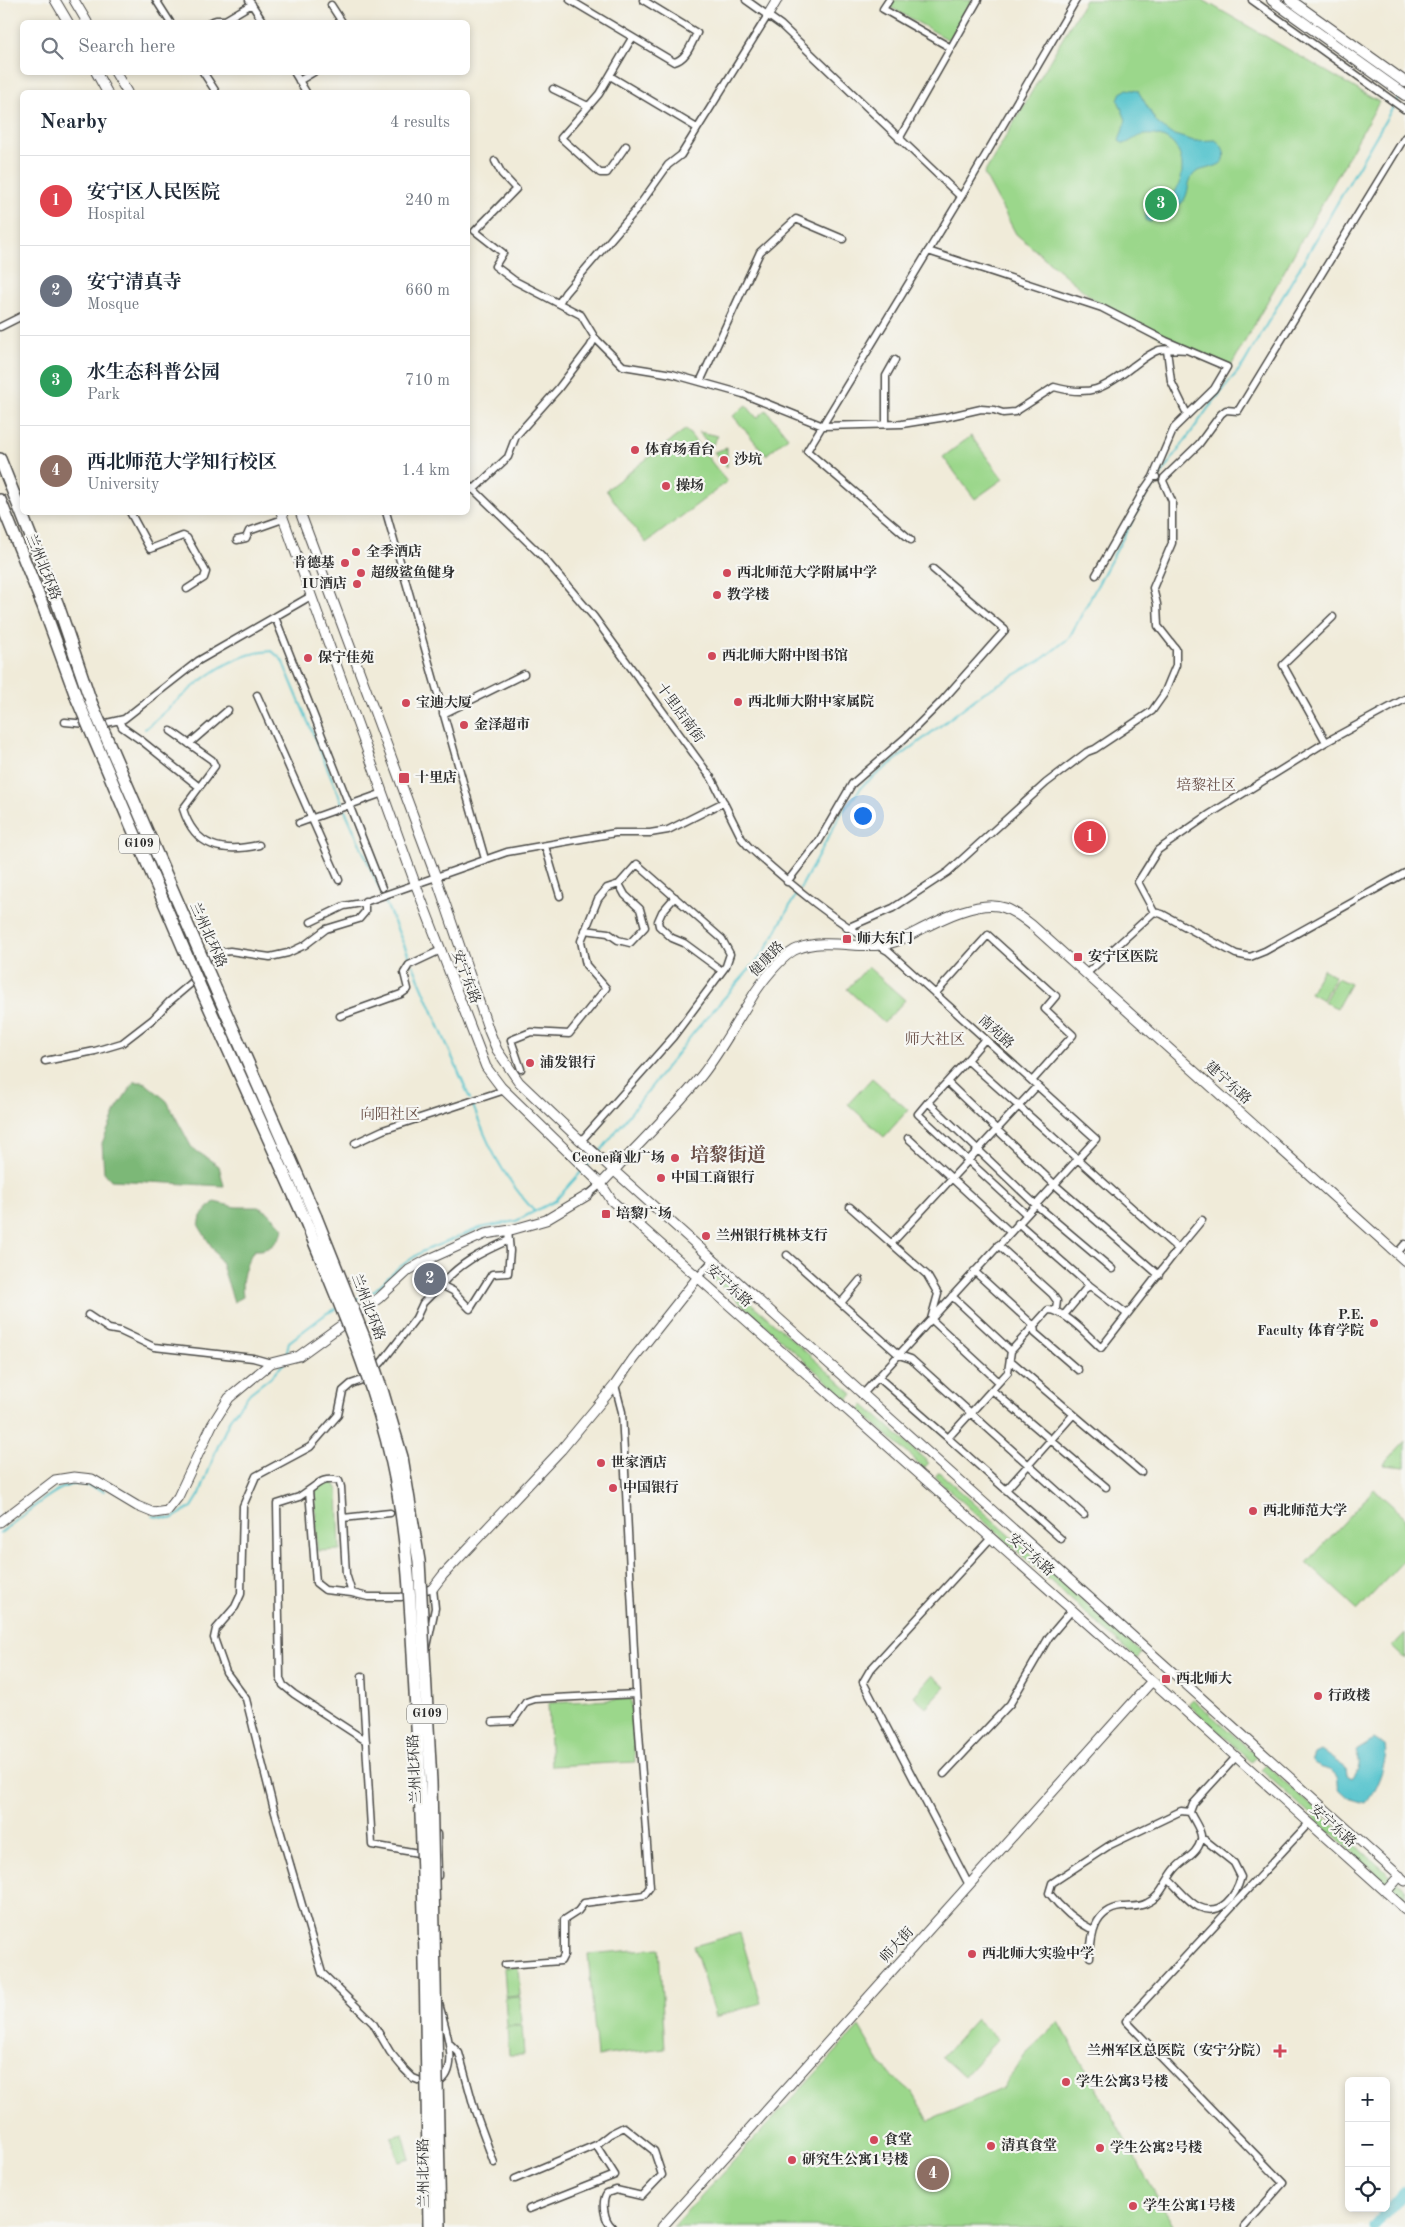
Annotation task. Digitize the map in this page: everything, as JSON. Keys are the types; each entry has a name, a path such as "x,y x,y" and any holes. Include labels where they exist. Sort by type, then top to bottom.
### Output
{"highway":[{"name":"兰州北环路","path":"0,459 20,509"},
{"name":"兰州北环路","path":"0,500 43,606 77,699 201,989 311,1219 364,1337 402,1457 419,1561 431,1782 440,2227"},
{"name":"兰州北环路","path":"22,515 58,604 91,702 216,990 311,1219 356,1345 392,1463 407,1564 424,1879 429,2227"}],"main road":[{"path":"55,0 67,20"},
{"path":"74,0 86,20"},
{"path":"768,15 777,0"},
{"path":"1272,0 1402,86"},
{"path":"1290,0 1402,86"},
{"path":"98,75 106,90"},
{"path":"117,75 126,90"},
{"name":"安宁东路","path":"301,515 436,877 497,1050 519,1082 862,1395 1402,1879"},
{"name":"安宁东路","path":"282,516 415,883 486,1067 505,1090 601,1184 612,1201 1405,1909"},
{"name":"健康路","path":"601,1184 702,1074 758,988 796,949 828,942 877,945 900,940 941,918 991,906 1003,907 1015,912 1033,926"},
{"name":"建宁东路","path":"1033,926 1405,1261"},
{"path":"0,1522 55,1480 74,1477 92,1479 137,1506 154,1513 167,1511 178,1497 212,1425 229,1398 281,1361 299,1356 380,1298 410,1270 485,1234 508,1236 546,1220 588,1194"},
{"path":"433,1588 443,1575 561,1450 698,1277"},
{"name":"师大街","path":"662,2227 1152,1682"},
{"path":"1386,1892 1402,1879"}],"street":[{"path":"156,0 169,20"},
{"path":"570,0 578,2 632,38 674,62 684,58 697,33 643,0"},
{"path":"746,0 768,15 961,197"},
{"path":"888,0 883,9 951,48"},
{"path":"900,138 978,0"},
{"path":"911,540 807,451 961,197 1076,0"},
{"path":"1252,0 1404,109"},
{"path":"225,20 250,2 262,20"},
{"path":"331,5 341,20"},
{"path":"559,303 565,293 636,210 668,165 681,155 768,15"},
{"path":"626,146 607,173 600,173 561,138 610,76 632,38"},
{"path":"205,75 215,90"},
{"path":"296,75 305,90"},
{"path":"299,82 310,75"},
{"path":"610,76 698,128"},
{"path":"553,89 588,106"},
{"path":"1096,575 1144,490 1200,444 1221,414 1226,410 1238,411 1405,137"},
{"path":"495,161 502,174 516,189 475,230 503,254 494,266 515,281 581,315 595,338 623,366 672,374 743,394 822,426 886,424 946,417 981,409 1003,413 1015,412 1054,387 1074,393 1095,389 1113,381 1140,361 1160,350 1187,350"},
{"path":"700,382 760,252 796,219 843,238"},
{"path":"847,928 893,908 948,872 1046,783 1087,752 1095,749 1152,712 1164,694 1176,664 1176,649 1158,626 1157,604 1153,588 1172,543 1172,501 1158,479 1174,428 1214,389 1227,368 1102,308 928,251"},
{"path":"0,327 20,317"},
{"path":"473,490 508,457 516,436 558,389 590,348 595,338"},
{"path":"1167,350 1171,381 1188,414"},
{"path":"886,424 886,376 895,360"},
{"name":"十里店南街","path":"470,486 542,556 594,617 712,779 742,839 803,896 847,928 877,945"},
{"path":"132,515 150,549 183,536 187,538 206,572 204,578 187,588"},
{"path":"387,515 485,859"},
{"path":"237,540 246,538 249,531 282,516"},
{"path":"787,882 819,841 852,784 906,738 942,701 1004,630 933,569"},
{"path":"65,722 98,725 124,719 198,661 311,596"},
{"path":"275,617 384,890"},
{"path":"1326,742 1284,665 1333,617"},
{"path":"443,714 524,674"},
{"path":"257,695 339,880"},
{"path":"1405,699 1326,742 1210,814 1158,850 1138,882 1154,912 1162,914 1236,954 1250,957 1265,952 1405,873"},
{"path":"189,744 228,710"},
{"path":"119,720 122,727 198,786"},
{"path":"171,732 212,760 215,766 198,786 183,809 187,822 195,834 220,848 241,849 259,845"},
{"path":"299,823 382,793"},
{"path":"311,922 344,906 378,896 384,890 436,877 506,852 615,833 650,834 668,830 724,802"},
{"path":"545,846 560,896"},
{"path":"521,1069 511,1040 531,1032 569,1034 606,988 586,965 581,941 598,899 607,888 619,884 637,864 722,939 730,954 722,971 673,1038 582,1141"},
{"path":"619,884 625,895 640,909 644,927"},
{"path":"659,926 658,921 662,912 675,897"},
{"path":"45,1061 101,1050 122,1043 153,1019 202,974 210,954 230,951 270,957 288,953 305,945 326,929 359,919 365,912 366,901"},
{"path":"1086,974 1154,912"},
{"path":"585,930 608,933 618,940 630,943 644,927 651,924 659,926 672,938 684,943 722,971"},
{"path":"935,994 988,936 1056,996 1045,1009 1073,1035 1032,1081"},
{"name":"南苑路","path":"877,945 888,951 1096,1138 1076,1160"},
{"path":"340,1016 401,994 408,989 404,972 412,963 441,950"},
{"path":"985,1039 918,1114 1026,1214"},
{"path":"966,1060 1178,1249"},
{"path":"947,1082 1054,1184 1159,1274"},
{"path":"892,1243 1037,1086"},
{"path":"355,1143 383,1130 505,1090"},
{"path":"928,1102 1035,1204 1112,1269"},
{"path":"908,1138 1010,1232"},
{"path":"862,1395 1076,1160"},
{"path":"588,1194 601,1184"},
{"path":"850,1207 927,1274 938,1294 931,1319"},
{"path":"948,1438 1008,1372 1011,1351 1048,1310 1056,1309 1101,1348 1202,1220"},
{"path":"1018,1223 1089,1285 1127,1314"},
{"path":"441,1285 453,1291 470,1309 492,1274 508,1273 508,1236"},
{"path":"309,1490 316,1583 325,1590 368,1597 401,1597 433,1588 435,1608 427,1649 427,1667 439,1857 435,1960 440,2005 450,2044 447,2071 442,2081 434,2084 423,2083 404,2069 390,2052 373,2023 322,1973 273,1806 246,1699 226,1672 214,1638 216,1628 235,1607 241,1594 243,1506 256,1476 310,1447 338,1415 343,1391 351,1384 365,1379 382,1362 416,1318 423,1303 454,1270 467,1260 508,1236"},
{"path":"1397,1253 1405,1244"},
{"path":"998,1245 1052,1294 1057,1302 1056,1309"},
{"path":"787,1255 898,1355 911,1359 1084,1515"},
{"path":"698,1277 714,1259"},
{"path":"974,1271 1034,1326 1035,1333 1078,1370"},
{"path":"840,1303 860,1280"},
{"path":"1064,1315 1089,1285"},
{"path":"952,1296 1011,1351"},
{"path":"88,1315 109,1329 120,1332 154,1348 281,1361"},
{"path":"931,1319 999,1382"},
{"path":"1010,1360 1141,1472"},
{"path":"878,1378 1061,1539"},
{"path":"505,1965 561,1961 564,1956 564,1920 578,1911 584,1903 644,1895 650,1887 636,1694 622,1412 614,1385"},
{"path":"992,1390 1106,1487"},
{"path":"1006,1490 1073,1415"},
{"path":"352,1593 346,1574 341,1487 338,1481 328,1478 299,1497 277,1504 280,1678 283,1685 294,1694 366,1741"},
{"path":"343,1518 390,1514"},
{"path":"969,1885 863,1682 870,1670 991,1538"},
{"path":"944,1774 1010,1704 1049,1637 1072,1610"},
{"path":"362,1676 372,1844 439,1857"},
{"path":"493,1722 514,1721 526,1702 535,1700 636,1694"},
{"path":"1090,1957 1093,1930 1103,1915 1111,1910 1138,1907 1149,1902 1160,1894 1177,1866 1194,1854 1201,1840 1201,1834 1190,1812 1193,1804 1236,1757"},
{"path":"1093,1930 1079,1923 1055,1900 1049,1893 1052,1883 1110,1846 1181,1811 1190,1812"},
{"path":"1244,2227 1283,2183 1126,2021 1309,1823"},
{"path":"1169,1880 1198,1906 1212,1910 1226,1904 1238,1890 1241,1877 1234,1863 1205,1840 1201,1840"},
{"path":"450,2044 459,2053 475,2111 494,2163"},
{"path":"515,2179 596,2146 610,2134 624,2127 654,2151 662,2175 642,2196 616,2190 606,2193 603,2202 607,2223 612,2227"},
{"path":"529,2209 615,2175 596,2146"}],"green space":[{"path":"894,0 972,0 949,40 890,7"},
{"path":"1085,0 1203,0 1379,102 1230,368 1166,340 1103,307 1016,234 984,174"},
{"path":"746,405 757,418 766,410 788,437 766,455 733,416"},
{"name":"操场","path":"686,429 727,482 646,543 606,490"},
{"name":"沙坑","path":"699,432 718,436 711,447"},
{"path":"971,436 1003,479 975,499 943,457"},
{"name":"沙坑","path":"727,448 727,467 714,452"},
{"path":"868,967 905,1000 884,1023 847,989"},
{"path":"1323,969 1335,976 1323,1000 1310,993"},
{"path":"1337,978 1350,984 1337,1008 1324,1002"},
{"path":"872,1078 908,1110 884,1137 848,1104"},
{"path":"134,1082 144,1082 167,1101 192,1148 219,1166 224,1186 111,1180 104,1172 102,1143 118,1106"},
{"path":"214,1202 236,1207 258,1207 268,1212 284,1228 273,1245 265,1249 254,1250 244,1272 242,1284 243,1297 234,1302 221,1262 199,1226 201,1216"},
{"path":"713,1269 853,1394 848,1400 708,1274"},
{"path":"864,1405 929,1463 924,1468 859,1410"},
{"path":"1405,1441 1405,1467 1383,1465"},
{"path":"939,1472 1142,1653 1137,1659 935,1477"},
{"path":"324,1482 334,1483 338,1490 340,1550 317,1551 315,1491"},
{"path":"1374,1489 1405,1517 1405,1559 1358,1610 1307,1563"},
{"path":"1405,1633 1405,1659 1392,1647"},
{"path":"932,1675 945,1687 926,1707 914,1696"},
{"path":"631,1699 635,1762 551,1766 548,1703"},
{"path":"1193,1699 1257,1756 1252,1762 1188,1704"},
{"path":"1266,1765 1405,1889 1405,1899 1261,1770"},
{"path":"740,1933 761,2003 715,2017 694,1946"},
{"path":"659,1948 665,2048 597,2056 588,1954"},
{"path":"518,1967 520,1996 506,1997 504,1968"},
{"path":"520,1997 521,2025 509,2026 522,2026 524,2055 509,2055 505,1998"},
{"path":"976,2019 998,2039 964,2077 942,2057"},
{"path":"1059,2022 1174,2227 672,2227 859,2027 882,2066 913,2093 929,2121 1003,2088 1025,2054"},
{"path":"403,2134 410,2159 399,2162 391,2137"}],"water":[{"path":"1127,89 1138,91 1157,123 1171,134 1194,141 1215,140 1221,145 1224,152 1224,158 1219,165 1198,171 1192,176 1186,196 1181,204 1162,213 1150,222 1145,220 1146,211 1165,203 1175,192 1180,181 1181,158 1176,148 1169,141 1158,136 1142,135 1124,144 1119,141 1126,120 1118,100 1120,94"},
{"path":"1374,1739 1385,1746 1386,1752 1377,1784 1366,1803 1349,1798 1339,1789 1338,1778 1335,1774 1312,1762 1315,1754 1321,1751 1346,1768 1347,1775 1352,1778 1359,1766 1356,1752"}],"waterway":[{"path":"800,889 841,814 863,785 983,693 1041,660 1069,638 1145,497 1209,407 1243,365 1400,95"},
{"path":"145,729 188,691 219,668 253,654 272,651 282,660 343,805"},
{"path":"345,810 411,961"},
{"path":"599,1153 695,1031 764,953 797,893"},
{"path":"413,965 470,1099"},
{"path":"472,1103 497,1160 513,1185 534,1211"},
{"path":"587,1166 594,1158"},
{"path":"354,1300 373,1292 397,1269 421,1252 480,1228 516,1221 555,1201 582,1171"},
{"path":"286,1356 289,1342 327,1313 336,1309"},
{"path":"153,1516 171,1519 192,1507 200,1494 231,1417 250,1393 273,1375 284,1363"},
{"path":"0,1533 44,1499 62,1488 74,1484 104,1491"},
{"path":"1374,2227 1405,2192"}],"place":[{"name":"水生态科普公园","path":"1161,204"},
{"name":"体育场看台","path":"635,450"},
{"name":"沙坑","path":"724,460"},
{"name":"操场","path":"666,486"},
{"name":"全季酒店","path":"356,552"},
{"name":"肯德基","path":"345,563"},
{"name":"超级鲨鱼健身","path":"361,573"},
{"name":"西北师范大学附属中学","path":"727,573"},
{"name":"IU酒店","path":"357,584"},
{"name":"教学楼","path":"717,595"},
{"name":"西北师大附中图书馆","path":"712,656"},
{"name":"保宁佳苑","path":"308,658"},
{"name":"西北师大附中家属院","path":"738,702"},
{"name":"宝迪大厦","path":"406,703"},
{"name":"金泽超市","path":"464,725"},
{"name":"十里店","path":"404,778"},
{"name":"安宁区人民医院","path":"1090,837"},
{"name":"师大东门","path":"847,939"},
{"name":"安宁区医院","path":"1078,957"},
{"name":"浦发银行","path":"530,1063"},
{"name":"Ceone商业广场","path":"675,1158"},
{"name":"中国工商银行","path":"661,1178"},
{"name":"培黎广场","path":"606,1214"},
{"name":"兰州银行桃林支行","path":"706,1236"},
{"name":"安宁清真寺","path":"430,1279"},
{"name":"P.E. Faculty 体育学院","path":"1374,1323"},
{"name":"世家酒店","path":"601,1463"},
{"name":"中国银行","path":"613,1488"},
{"name":"西北师范大学","path":"1253,1511"},
{"name":"西北师大","path":"1166,1679"},
{"name":"行政楼","path":"1318,1696"},
{"name":"西北师大实验中学","path":"972,1954"},
{"name":"兰州军区总医院（安宁分院）","path":"1280,2051"},
{"name":"学生公寓3号楼","path":"1066,2082"},
{"name":"食堂","path":"874,2140"},
{"name":"清真食堂","path":"991,2146"},
{"name":"学生公寓2号楼","path":"1100,2148"},
{"name":"研究生公寓1号楼","path":"792,2160"},
{"name":"西北师范大学知行校区","path":"933,2174"},
{"name":"学生公寓1号楼","path":"1133,2206"}],"district":[{"name":"培黎社区","path":"1206,786"},
{"name":"师大社区","path":"935,1040"},
{"name":"向阳社区","path":"390,1115"},
{"name":"培黎街道","path":"728,1156"}]}
